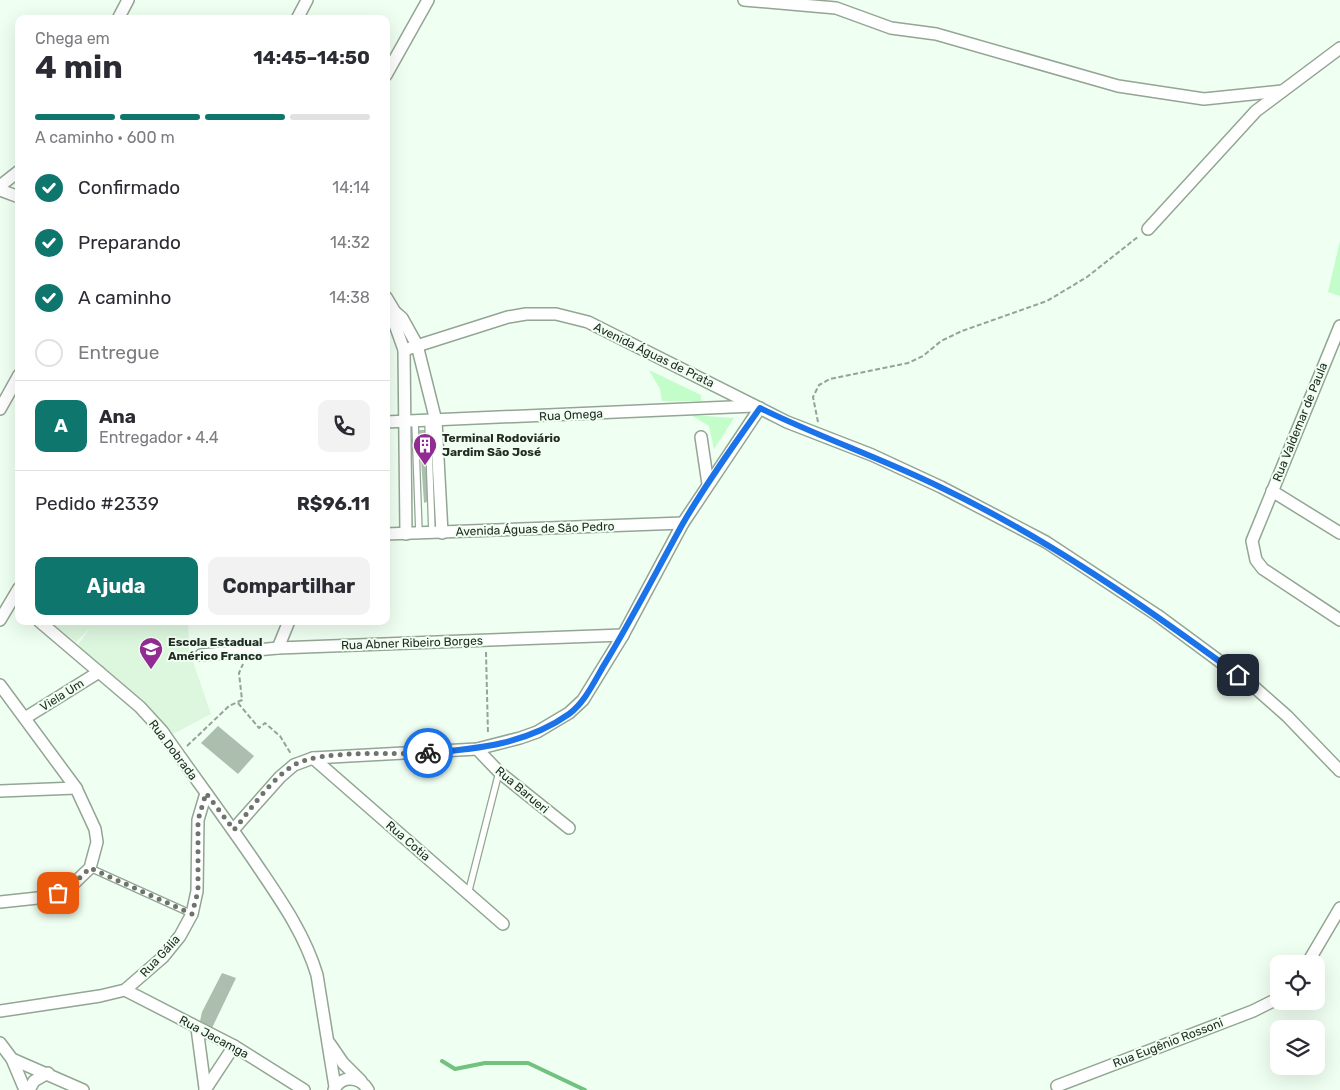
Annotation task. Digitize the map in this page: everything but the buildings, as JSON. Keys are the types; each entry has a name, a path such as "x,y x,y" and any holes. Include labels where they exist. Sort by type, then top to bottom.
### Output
{"street":[{"path":"120,15 128,0"},
{"path":"299,15 307,0"},
{"path":"390,68 428,0"},
{"path":"744,0 836,8 891,28 936,34 1118,86 1204,99 1282,91"},
{"path":"1148,229 1256,111 1340,48"},
{"path":"15,174 0,188 15,195"},
{"path":"391,309 402,318 417,345 432,421 437,533"},
{"path":"391,309 404,350 409,421 406,534"},
{"name":"Avenida Águas de Prata","path":"404,350 508,317 526,314 556,314 588,322 758,407 941,487 1046,542 1157,615 1253,686 1287,716 1340,771"},
{"name":"Rua Valdemar de Paula","path":"1272,490 1336,349 1340,326"},
{"path":"0,409 15,382"},
{"path":"234,830 280,777 294,765 313,758 483,748 537,732 569,713 583,700 623,635 683,523 758,407"},
{"name":"Rua Omega","path":"390,422 758,407"},
{"path":"701,437 708,484"},
{"path":"1340,533 1272,490 1252,540 1256,560 1263,569 1340,620"},
{"name":"Avenida Águas de São Pedro","path":"390,534 683,523"},
{"path":"0,620 15,602"},
{"name":"Rua Dobrada","path":"44,625 140,707 162,731 234,830 280,898 304,939 317,975 329,1042 334,1088"},
{"path":"278,648 287,625"},
{"name":"Rua Abner Ribeiro Borges","path":"201,655 278,648 623,635"},
{"name":"Viela Um","path":"25,718 99,672"},
{"path":"0,685 76,788 96,835 96,854 90,868 68,889 47,897 0,902"},
{"name":"Rua Barueri","path":"483,748 498,772 569,828"},
{"name":"Rua Cotia","path":"313,758 503,924"},
{"path":"0,791 76,788"},
{"name":"Rua Gália","path":"0,1011 100,996 124,990 163,957 180,936 192,914 198,891 198,820 206,793"},
{"path":"1312,955 1340,908"},
{"name":"Rua Jacamga","path":"124,990 234,1046 302,1089 314,1090"},
{"name":"Rua Eugênio Rossoni","path":"1057,1086 1270,1002"},
{"path":"196,1028 205,1089"},
{"name":"Rua Dobrada","path":"329,1042 343,1063 368,1087"},
{"path":"0,1043 12,1059 25,1090"},
{"path":"205,1089 234,1046"},
{"path":"12,1059 48,1073 83,1090"},
{"path":"29,1090 34,1081 48,1073"},
{"path":"334,1088 349,1079 368,1087"}],"lane":[{"path":"409,421 419,533"},
{"path":"468,894 498,772"},
{"path":"90,868 192,914"}],"path":[{"path":"820,435 813,397 819,385 830,379 908,363 923,356 941,341 962,330 1047,301 1087,277 1148,229"},
{"path":"483,748 485,641"},
{"path":"181,758 190,742 229,706 242,700 240,670 250,651"},
{"path":"238,703 259,728 265,723 280,736 289,748 294,765"}],"shaded area":[{"name":"Escola Estadual Américo Franco","path":"54,625 188,625 189,650 211,714 173,734 130,690 78,645 90,628 76,642"}],"green space":[{"path":"1340,241 1340,296 1328,292"},
{"path":"649,370 701,395 701,401 662,401 660,389"},
{"path":"691,415 734,418 714,449 709,426"}],"waterway":[{"path":"442,1061 455,1069 485,1063 528,1063 585,1090"}],"way so far":[{"path":"58,893 68,889 80,880 90,868 192,914 198,891 198,820 206,793 234,830 280,777 294,765 313,758 428,753"}],"place":[{"name":"Terminal Rodoviário Jardim São José","path":"425,466"},
{"name":"Escola Estadual Américo Franco","path":"151,670"}],"route":[{"path":"428,753 477,749 520,738 537,732 569,713 583,700 623,635 683,523 760,408 787,422 872,455 941,487 1046,542 1157,615 1238,675"}]}
